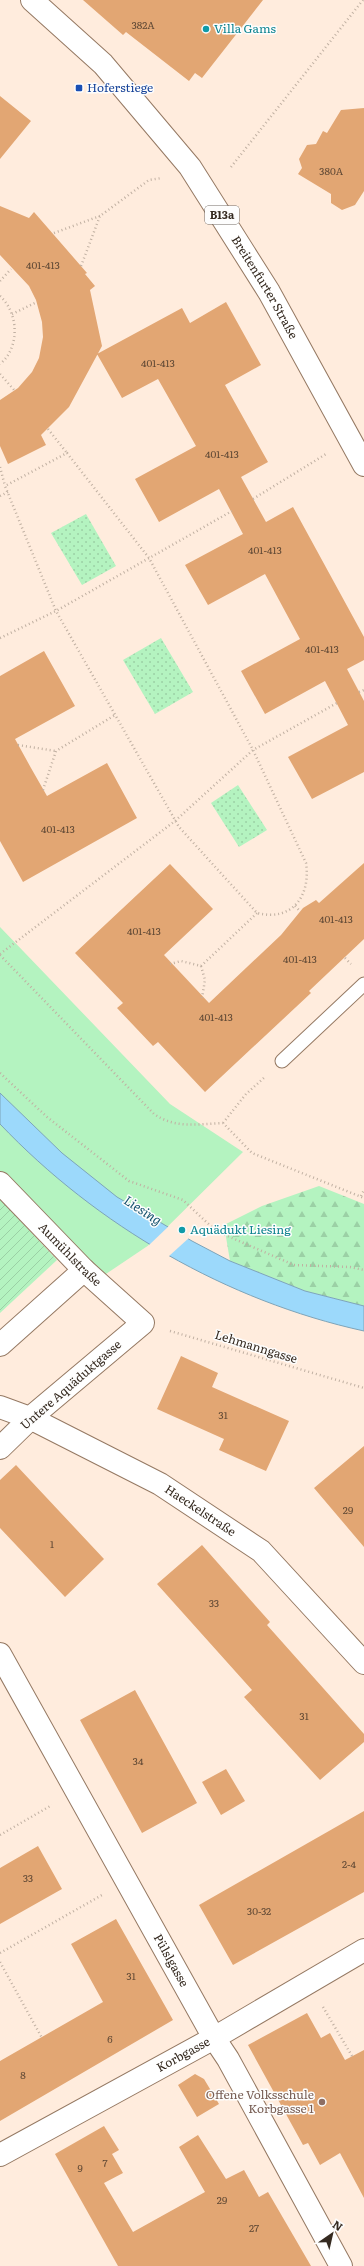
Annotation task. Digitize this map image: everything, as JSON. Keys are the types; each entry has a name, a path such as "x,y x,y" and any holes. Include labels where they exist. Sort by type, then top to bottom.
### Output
{"street":[{"name":"Breitenfurter Straße","path":"32,0 103,64 190,167 269,292 364,465"},
{"name":"Aumühlstraße","path":"0,1183 84,1270 142,1322"},
{"path":"0,1345 84,1270"},
{"name":"Untere Aquäduktgasse","path":"0,1448 30,1418 142,1322"},
{"name":"Haeckelstraße","path":"0,1407 30,1418 160,1484 261,1551 364,1663"},
{"name":"Pülslgasse","path":"0,1654 214,2038 228,2059 341,2266"},
{"name":"Korbgasse","path":"0,2155 214,2038 364,1950"}],"lane":[{"path":"282,1061 364,984"}],"path":[{"path":"231,167 363,0"},
{"path":"54,233 100,216 149,180 168,177"},
{"path":"81,266 100,216"},
{"path":"0,281 11,269"},
{"path":"0,296 5,300 12,314 15,330 12,346 0,364"},
{"path":"12,314 37,302"},
{"path":"0,374 15,391"},
{"path":"0,467 5,486 56,611 175,821 257,913 266,915 282,914 295,906 306,889 308,877 306,863 253,750 149,558 48,429"},
{"path":"253,499 350,439"},
{"path":"5,486 67,453"},
{"path":"0,496 8,492"},
{"path":"0,638 56,611 232,511"},
{"path":"359,692 364,690"},
{"path":"337,703 253,750 175,821 0,954 154,1114 164,1121 177,1124 223,1123 252,1152 362,1197 364,1190"},
{"path":"42,790 56,751 115,715"},
{"path":"18,745 56,751"},
{"path":"295,906 300,911"},
{"path":"201,966 257,913"},
{"path":"170,964 181,961 201,966"},
{"path":"201,966 205,980 202,998"},
{"path":"223,1123 246,1094 282,1061"},
{"path":"0,1073 47,1117 129,1181 183,1200 216,1231 294,1265 350,1267 364,1270"},
{"name":"Lehmanngasse","path":"142,1322 364,1388"},
{"path":"0,1835 76,1791"},
{"path":"0,1953 126,1881"},
{"path":"0,1962 42,2038"},
{"path":"321,2004 352,2056"}],"green space":[{"path":"86,514 116,566 82,585 51,533"},
{"path":"161,638 193,692 155,714 123,660"},
{"path":"238,785 267,830 239,847 211,803"},
{"path":"0,927 170,1104 243,1152 149,1245 97,1280 0,1183"},
{"path":"319,1186 364,1204 364,1306 305,1291 230,1261 224,1225 262,1206"},
{"path":"0,1199 57,1260 0,1313"}],"water":[{"name":"Liesing","path":"0,1093 62,1153 117,1197 192,1241 230,1261 305,1291 364,1306 364,1331 313,1318 263,1300 214,1279 167,1254 122,1226 79,1195 38,1161 0,1124"}],"pier":[{"path":"170,1225 190,1237 168,1257 148,1246"}],"building":[{"name":"Villa Gams","path":"83,0 263,0 202,78 195,73 189,81 126,32 123,35"},
{"path":"0,96 31,121 0,159"},
{"path":"364,108 364,191 355,205 342,210 331,203 331,194 298,174 302,168 299,159 307,145 316,144 323,131 327,133 341,110"},
{"path":"0,206 29,218 34,212 87,273 85,274 95,286 90,290 102,346 69,407 41,435 46,445 8,464 0,446 0,400 18,388 32,372 39,358 43,337 42,322 36,300 29,286 0,255"},
{"path":"226,302 261,365 225,385 268,462 241,477 266,522 293,507 364,637 364,660 347,669 364,701 364,772 312,799 288,757 348,725 325,681 265,714 241,671 300,639 265,574 208,605 185,565 243,534 219,489 159,522 135,479 196,446 158,379 122,398 97,354 182,308 190,323"},
{"path":"44,651 75,706 15,739 31,768 47,796 107,763 137,818 23,882 0,841 0,676"},
{"path":"364,863 364,939 309,991 311,993 205,1092 158,1042 153,1046 117,1008 123,1003 75,953 170,864 213,909 164,955 209,1003 281,935 303,908 316,900 319,903"},
{"path":"181,1356 218,1373 212,1387 289,1421 266,1471 219,1450 224,1439 157,1409"},
{"path":"364,1446 364,1547 314,1488"},
{"path":"16,1465 104,1559 65,1597 0,1528 0,1480"},
{"path":"202,1545 270,1622 267,1625 364,1734 364,1742 320,1780 244,1697 252,1690 157,1584"},
{"path":"135,1690 197,1803 142,1833 80,1720"},
{"path":"226,1769 245,1801 221,1815 202,1782"},
{"path":"364,1811 364,1892 233,1965 199,1905"},
{"path":"38,1846 62,1889 0,1924 0,1868"},
{"path":"116,1919 173,2020 0,2121 0,2061 103,2002 71,1944"},
{"name":"Offene Volksschule Korbgasse 1","path":"307,2013 321,2038 330,2033 345,2060 364,2050 364,2198 340,2153 320,2165 308,2143 303,2145 248,2045"},
{"path":"195,2074 204,2079 219,2104 197,2117 178,2085"},
{"path":"104,2126 119,2150 112,2154 123,2173 104,2183 133,2232 205,2192 179,2147 198,2135 226,2179 244,2170 259,2197 268,2192 311,2266 118,2266 55,2154"}],"place":[{"name":"Villa Gams","path":"206,29"},
{"name":"Hoferstiege","path":"79,88"},
{"name":"Aquädukt Liesing","path":"182,1230"},
{"name":"Offene Volksschule Korbgasse 1","path":"322,2102"}]}
